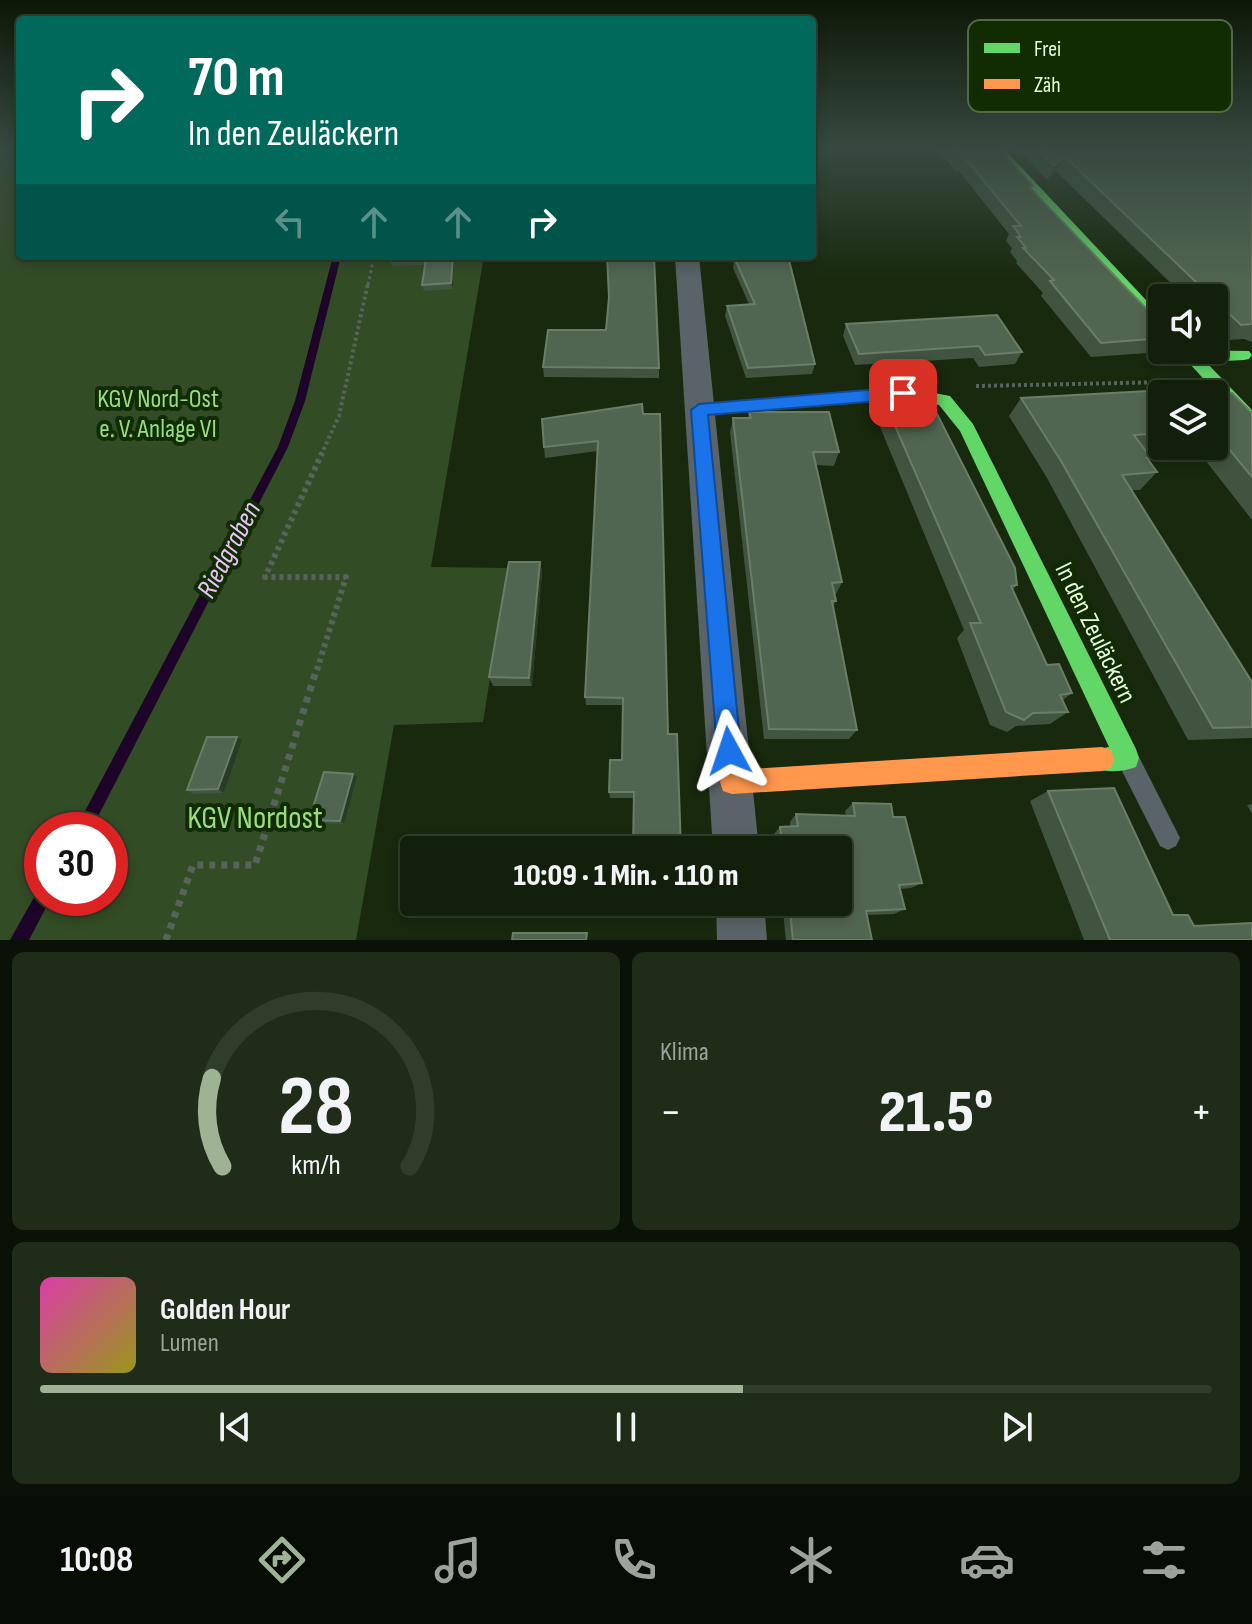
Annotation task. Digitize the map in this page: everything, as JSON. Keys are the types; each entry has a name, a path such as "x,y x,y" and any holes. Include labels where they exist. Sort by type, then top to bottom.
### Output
{"street":[{"path":"1038,193 1148,311"},
{"path":"687,260 735,836"},
{"path":"1228,355 1244,355"},
{"path":"1197,364 1252,421"},
{"path":"699,410 903,393 944,400"},
{"name":"In den Zeuläckern","path":"944,400 967,428 1127,758"},
{"path":"732,782 1127,758"},
{"path":"741,916 742,940"}],"lane":[{"path":"1127,758 1168,838"}],"path":[{"path":"166,940 193,865 255,865 346,577 265,577 339,416 373,260"},
{"path":"944,400 961,387 1012,383 1115,387 1211,379"}],"green space":[{"path":"0,193 16,193 16,260 483,260 431,567 508,568 483,722 394,725 356,940 0,940"}],"building":[{"path":"994,193 1035,193 1148,310 1148,339 1101,343 1050,281 1054,280 1023,248 1026,248 1013,226 1021,226"},
{"path":"1103,193 1252,193 1252,324 1241,325 1228,313 1228,284 1198,284"},
{"path":"426,260 453,260 451,283 422,285"},
{"path":"607,260 654,260 659,368 543,367 548,330 606,330 609,297"},
{"path":"735,260 789,260 815,364 748,368 727,306 755,304"},
{"path":"997,315 1022,352 985,355 979,346 859,354 846,324"},
{"path":"1148,391 1148,434 1134,435 1157,472 1122,475 1252,682 1252,727 1213,728 1061,461 1021,398"},
{"path":"1228,393 1232,393 1252,413 1252,477 1228,448"},
{"path":"931,402 1015,568 1017,585 1011,586 1047,665 1059,664 1072,693 1060,695 1068,712 1033,713 1024,720 1006,712 970,623 981,623 885,403"},
{"path":"642,404 643,414 660,414 668,734 677,734 681,836 633,836 634,792 609,792 610,760 622,760 623,698 585,697 598,441 544,447 542,419"},
{"path":"749,412 829,412 839,452 813,452 842,582 832,583 836,601 832,601 857,730 769,729 733,418 751,418"},
{"path":"509,562 540,562 529,678 489,677"},
{"path":"207,737 237,737 218,789 187,790"},
{"path":"324,772 353,774 340,821 309,820"},
{"path":"1114,788 1173,915 1188,915 1194,926 1252,923 1252,940 1110,940 1048,791"},
{"path":"853,803 891,804 893,817 905,817 922,883 899,885 905,909 866,911 872,940 793,940 790,916 852,916 852,836 781,836 780,827 798,826 796,814 855,816"},
{"path":"513,933 587,933 586,940 512,940"}],"waterway":[{"name":"Riedgraben","path":"92,812 283,447 300,401 336,260"},
{"name":"Riedgraben","path":"19,940 33,916"}],"traffic: fast":[{"path":"1038,193 1148,311"},
{"path":"1228,356 1244,355"},
{"path":"1198,364 1252,421"},
{"path":"699,410 903,393 944,400 967,428 1127,758 1102,759"}],"traffic: slow":[{"path":"732,782 1102,759"}],"route":[{"path":"729,751 699,410 903,393"}],"park label":[{"name":"KGV Nord-Ost e. V. Anlage VI","path":"158,414"},
{"name":"KGV Nordost","path":"255,818"}]}
